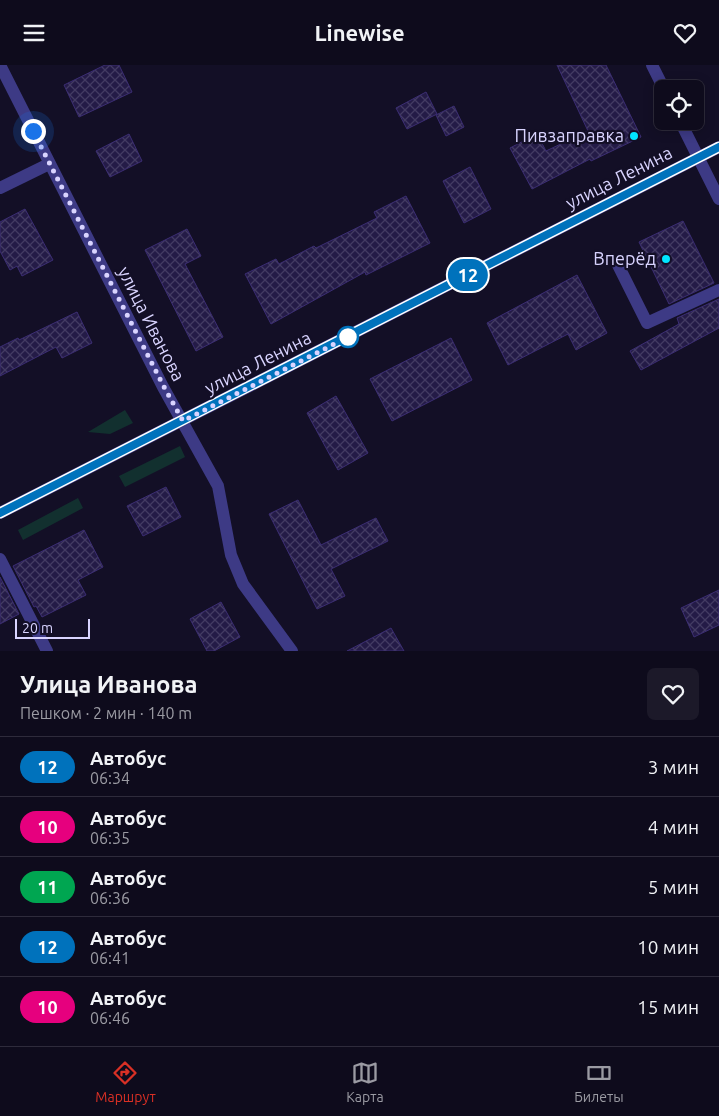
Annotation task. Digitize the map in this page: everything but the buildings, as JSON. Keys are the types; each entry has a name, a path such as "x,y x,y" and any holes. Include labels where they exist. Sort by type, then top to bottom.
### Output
{"street":[{"name":"улица Иванова","path":"0,65 164,387 218,486 231,555 243,584 292,651"},
{"path":"652,65 660,80"},
{"path":"684,130 719,199"},
{"name":"улица Ленина","path":"0,513 719,147"},
{"path":"0,187 49,164"},
{"path":"618,265 647,323 719,290"},
{"path":"0,559 47,651"}],"green space":[{"path":"125,410 133,423 110,434 88,432"},
{"path":"180,446 185,457 125,487 119,476"},
{"path":"78,498 83,508 23,540 18,530"}],"bus line":[{"name":"12","path":"0,513 79,471 214,405 719,147"}],"place":[{"name":"Пивзаправка","path":"634,136"},
{"name":"Вперёд","path":"666,259"}],"route":[{"path":"33,131 183,421 348,337"}]}
